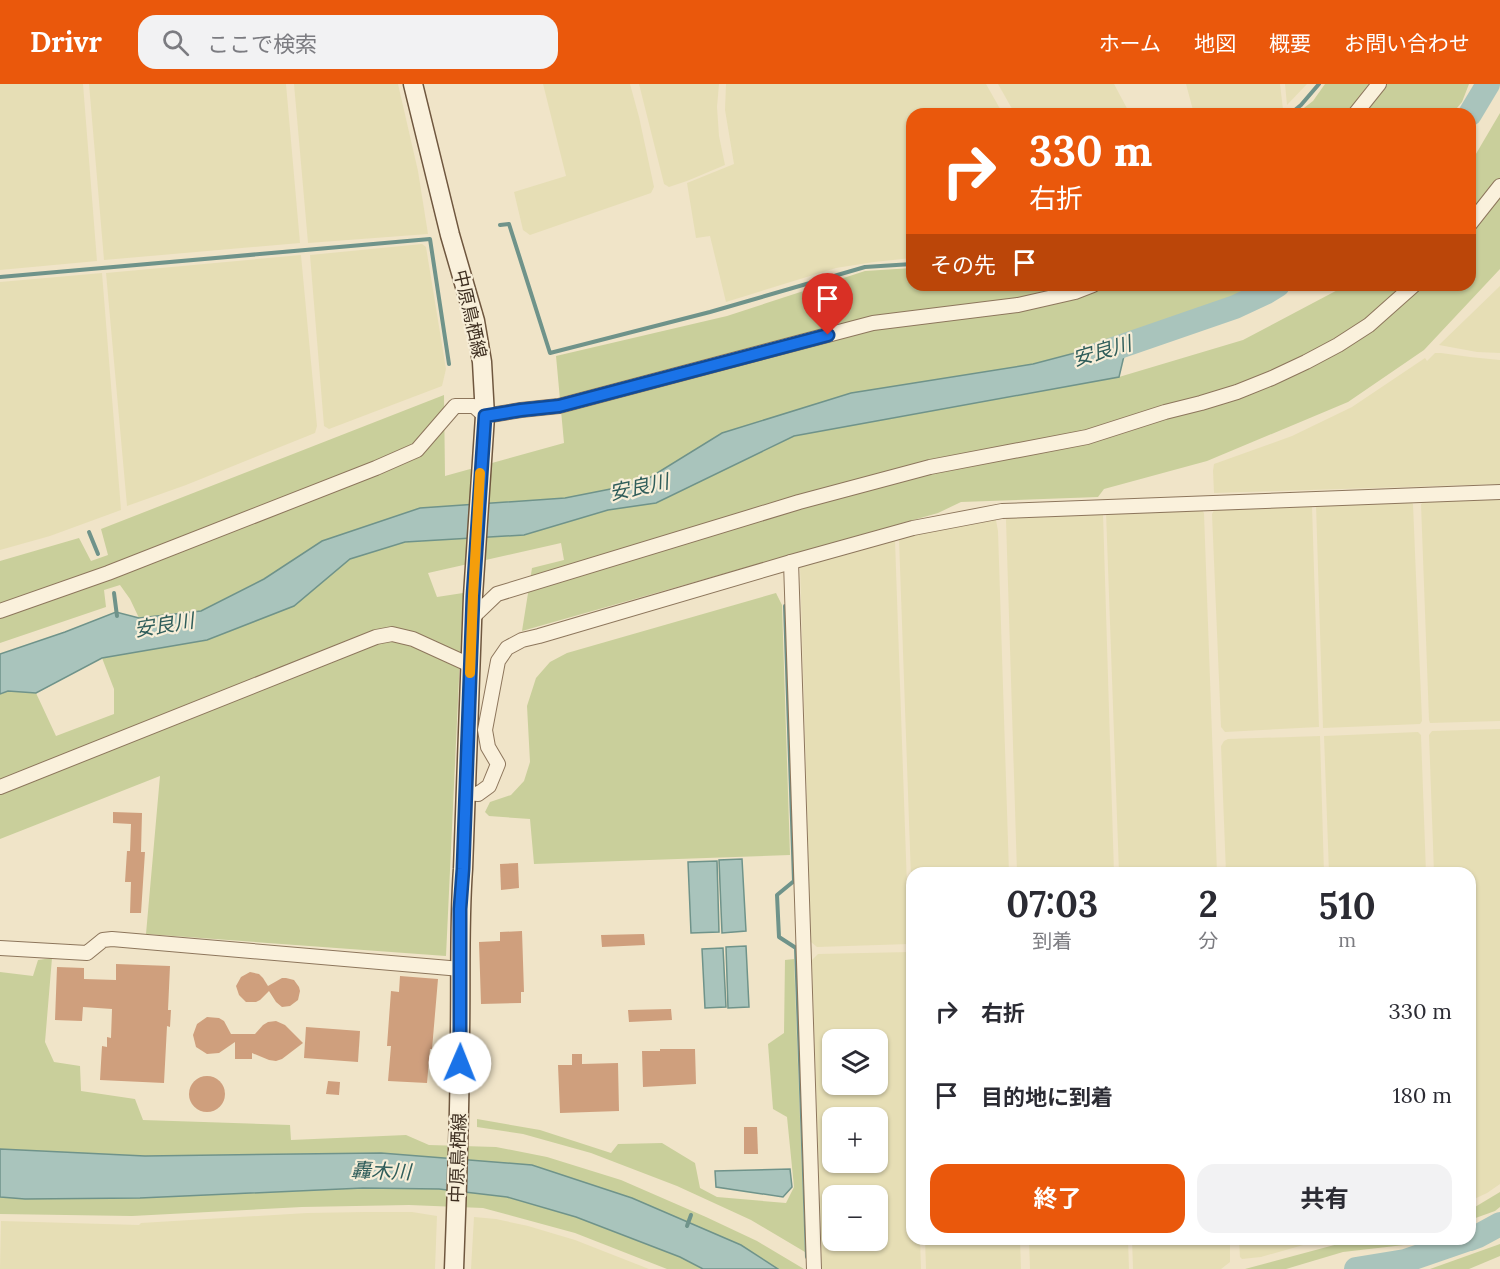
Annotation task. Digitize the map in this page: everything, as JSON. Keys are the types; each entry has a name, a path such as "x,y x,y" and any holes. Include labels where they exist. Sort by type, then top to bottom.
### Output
{"main road":[{"name":"中原鳥栖線","path":"413,84 450,236 475,321 482,362 484,423 473,596 460,909 459,1142 454,1269"}],"street":[{"path":"1360,108 1380,84"},
{"path":"1476,216 1500,186"},
{"path":"0,611 119,568 417,450 455,406 474,406 484,423 521,410 559,406 873,323 1018,305 1078,291"},
{"path":"472,618 497,594 799,502 930,467 1087,437 1237,392 1306,363 1338,345 1369,325 1407,291"},
{"path":"466,793 478,794 489,786 498,764 488,747 485,730 498,662 507,648 522,640 792,561 913,528 1002,511 1500,492"},
{"path":"792,561 814,1269"},
{"path":"0,787 376,637 392,634 413,639 470,665"},
{"path":"0,948 87,953 103,940 112,939 461,969"}],"shaded area":[{"path":"0,84 83,84 97,261 0,270"},
{"path":"89,84 286,84 300,243 104,260"},
{"path":"294,84 398,84 418,171 428,234 308,243"},
{"path":"543,84 630,84 654,187 651,193 530,235 523,230 514,192 566,176"},
{"path":"639,84 719,84 717,107 719,136 725,165 669,187 664,184"},
{"path":"726,84 986,84 1000,108 906,108 906,259 836,268 726,302 710,236 696,238 687,183 734,164 725,110"},
{"path":"998,84 1114,84 1127,108 1012,108"},
{"path":"1186,84 1280,84 1283,108 1192,108"},
{"path":"1285,84 1307,84 1287,105"},
{"path":"422,244 426,247 446,369 442,386 329,429 324,426 310,255"},
{"path":"301,255 317,426 315,433 127,506 106,273"},
{"path":"102,273 121,510 50,536 0,550 0,282"},
{"path":"1500,286 1500,353 1477,352 1439,345"},
{"path":"1435,353 1500,360 1500,484 1214,493 1214,464 1292,436 1352,407 1425,358 1427,361"},
{"path":"1500,499 1500,721 1430,723 1421,504 1424,502"},
{"path":"1410,501 1413,504 1422,721 1420,724 1323,728 1316,505"},
{"path":"1312,506 1319,727 1225,732 1221,727 1212,514 1215,508"},
{"path":"1201,509 1204,513 1217,867 1119,867 1106,512"},
{"path":"1103,513 1114,867 1017,867 1007,516"},
{"path":"996,520 1009,867 911,867 899,539"},
{"path":"895,540 906,867 906,944 817,947 811,942 800,567"},
{"path":"1500,729 1500,1184 1476,1198 1476,867 1434,867 1429,735 1432,731"},
{"path":"1418,732 1421,735 1426,867 1329,867 1324,736"},
{"path":"1320,736 1324,867 1226,867 1221,746 1228,739"},
{"path":"906,952 906,1245 920,1245 921,1269 822,1269 812,960 818,954"},
{"path":"412,1212 437,1216 435,1269 0,1269 1,1221 139,1225 141,1223 307,1213"},
{"path":"474,1217 528,1226 575,1240 649,1269 471,1269"},
{"path":"925,1245 1020,1245 1021,1269 926,1269"},
{"path":"1029,1245 1128,1245 1129,1269 1030,1269"},
{"path":"1132,1245 1230,1245 1230,1262 1221,1269 1133,1269"},
{"path":"1239,1245 1303,1245 1261,1257 1242,1259"}],"green space":[{"path":"1325,84 1469,84 1457,108 1304,108 1313,101"},
{"path":"1500,113 1500,269 1424,350 1348,402 1207,461 1104,489 1098,497 961,502 938,513 522,631 532,568 564,560 561,543 428,573 437,597 463,593 446,956 146,934 160,776 0,839 0,694 8,691 36,693 56,736 114,714 114,689 102,658 207,640 294,606 350,559 405,542 524,535 608,510 656,503 794,436 1119,377 1243,340 1336,291 1476,291 1476,154"},
{"path":"906,268 906,291 1255,291 1128,339 1033,364 722,433 641,483 322,541 264,579 201,611 139,618 120,585 104,590 106,607 0,643 0,561 79,538 91,561 108,555 101,529 444,395 445,476 564,443 556,356 727,316 865,271"},
{"path":"776,593 782,605 790,855 534,864 530,819 489,816 485,812 490,802 511,795 524,781 530,762 527,706 536,678 550,662 567,653"},
{"path":"52,958 45,1042 54,1062 80,1066 81,1091 135,1099 143,1120 290,1125 291,1140 406,1135 429,1145 496,1147 547,1157 621,1180 706,1217 757,1241 804,1269 778,1269 741,1245 381,1153 145,1156 0,1149 0,972 33,976 38,960"},
{"path":"794,959 805,1252 751,1220 677,1186 591,1153 523,1134 477,1127 477,1119 540,1130 611,1153 618,1144 662,1143 695,1163 700,1188 717,1197 786,1203 794,1187 787,1117 773,1109 768,1044 784,1033 785,960"},
{"path":"363,1188 439,1189 507,1197 576,1217 680,1257 703,1269 667,1269 575,1233 483,1208 409,1205 302,1207 132,1216 0,1214 0,1197 25,1199 140,1198"},
{"path":"1500,1192 1500,1207 1495,1211 1476,1218 1476,1206"},
{"path":"1500,1244 1500,1256 1469,1269 1430,1269"},
{"path":"1334,1245 1404,1245 1343,1252 1286,1269 1245,1269"}],"water":[{"path":"1128,339 1119,377 794,436 656,503 608,510 524,535 405,542 350,559 294,606 207,640 102,658 36,693 8,691 0,694 0,654 116,612 139,618 201,611 264,579 322,541 420,508 565,498 641,483 722,433 851,393 1033,364"},
{"path":"742,859 746,931 722,933 719,860"},
{"path":"717,861 719,932 691,933 688,862"},
{"path":"746,946 749,1007 728,1008 726,947"},
{"path":"723,948 726,1007 705,1008 702,949"},
{"path":"0,1149 145,1156 381,1153 532,1165 632,1198 741,1245 778,1269 703,1269 680,1257 576,1217 507,1197 439,1189 363,1188 140,1198 25,1199 0,1197"},
{"path":"790,1169 792,1187 783,1197 716,1187 715,1171"}],"building":[{"path":"113,812 142,813 141,852 145,852 141,913 130,913 131,882 125,882 131,824 113,823"},
{"path":"518,863 519,888 501,890 500,864"},
{"path":"522,931 524,992 521,992 521,1003 481,1004 479,942 500,941 500,932"},
{"path":"644,934 645,945 602,947 601,935"},
{"path":"116,964 170,966 168,1010 171,1010 170,1027 167,1026 164,1083 100,1080 102,1046 107,1047 107,1037 111,1038 112,1009 83,1007 82,1021 55,1020 57,967 84,968 84,979 116,980"},
{"path":"250,972 259,974 268,986 282,978 294,980 300,991 298,1000 290,1006 282,1007 269,991 256,1002 246,1002 239,995 236,986 241,977"},
{"path":"400,976 438,979 427,1083 388,1081 391,1046 387,1046 391,991 399,992"},
{"path":"671,1009 672,1020 629,1022 628,1010"},
{"path":"207,1017 224,1021 231,1034 255,1034 263,1025 276,1021 285,1025 303,1043 276,1061 252,1053 252,1059 235,1059 235,1042 219,1053 207,1054 196,1047 193,1035 197,1024"},
{"path":"306,1027 360,1031 358,1062 304,1058"},
{"path":"660,1049 695,1049 696,1084 643,1087 642,1051 660,1051"},
{"path":"572,1054 582,1054 582,1064 618,1063 619,1111 560,1113 558,1065 572,1065"},
{"path":"207,1076 219,1082 225,1094 219,1106 207,1112 195,1106 189,1094 195,1082"},
{"path":"328,1081 340,1082 339,1095 326,1094"},
{"path":"744,1127 757,1127 758,1154 744,1154"}],"waterway":[{"path":"1297,108 1319,84"},
{"name":"安良川","path":"1474,108 1488,84"},
{"path":"500,225 509,224 550,353 710,312 865,267 906,264"},
{"path":"0,277 430,239 449,364"},
{"name":"安良川","path":"1096,355 1235,307 1268,291"},
{"path":"89,532 98,554"},
{"path":"114,593 117,616"},
{"path":"785,606 794,881 777,895 779,937 796,948 807,1257"},
{"path":"687,1226 691,1215"},
{"name":"轟木川","path":"1476,1237 1500,1224"},
{"name":"轟木川","path":"1356,1269 1405,1261 1452,1245"}],"slow traffic":[{"path":"470,673 480,473"}],"route":[{"path":"460,1063 460,909 473,596 485,416 559,406 828,335"}]}
